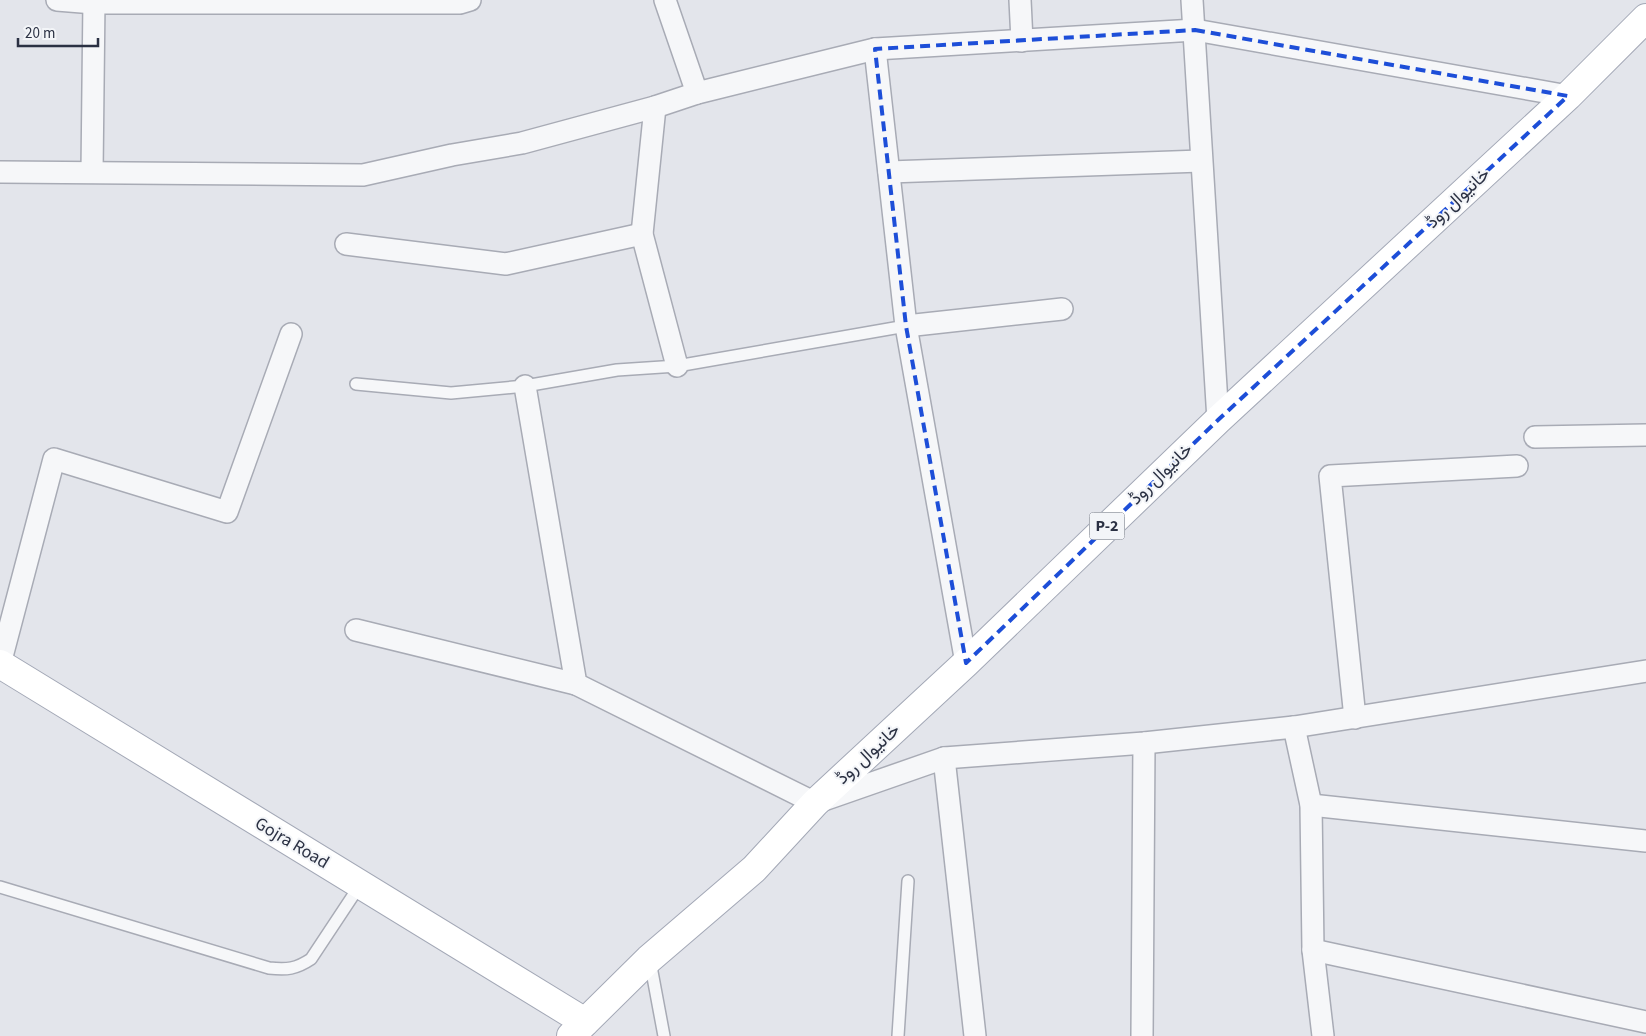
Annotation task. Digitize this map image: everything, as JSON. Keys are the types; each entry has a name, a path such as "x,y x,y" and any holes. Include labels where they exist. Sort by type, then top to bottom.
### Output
{"main road":[{"name":"خانیوال روڈ","path":"578,1029 649,959 754,869 815,803 966,664 1218,420 1568,96 1646,18"},
{"name":"Gojra Road","path":"0,664 360,885 578,1029"}],"street":[{"path":"57,0 94,2 460,3 470,0"},
{"path":"665,0 697,93"},
{"path":"1020,0 1022,41"},
{"path":"1192,0 1218,420"},
{"path":"92,172 94,2"},
{"path":"0,172 363,175 452,155 522,143 655,107 697,93 875,48 1195,30 1568,96"},
{"path":"875,48 906,326 966,664"},
{"path":"655,107 642,234 678,366"},
{"path":"889,172 1201,161"},
{"path":"346,244 506,264 642,234"},
{"path":"906,326 1062,309"},
{"path":"0,664 54,459 227,512 291,334"},
{"path":"525,386 576,684"},
{"path":"1535,437 1646,435"},
{"path":"1355,718 1330,476 1517,466"},
{"path":"356,630 576,684 815,803 944,758 1144,743 1294,727 1646,671"},
{"path":"1294,727 1311,805 1313,950 1324,1036"},
{"path":"1142,1036 1144,743"},
{"path":"944,758 975,1036"},
{"path":"1311,805 1646,841"},
{"path":"1313,950 1646,1022"}],"lane":[{"path":"356,384 451,394 525,386 618,370 678,366 906,326"},
{"path":"898,1036 908,881"},
{"path":"0,887 269,968 284,970 300,967 311,959 360,885"},
{"path":"649,959 664,1036"}],"highlighted area":[{"path":"1195,30 1568,96 1218,420 966,663 906,326 875,49"}]}
